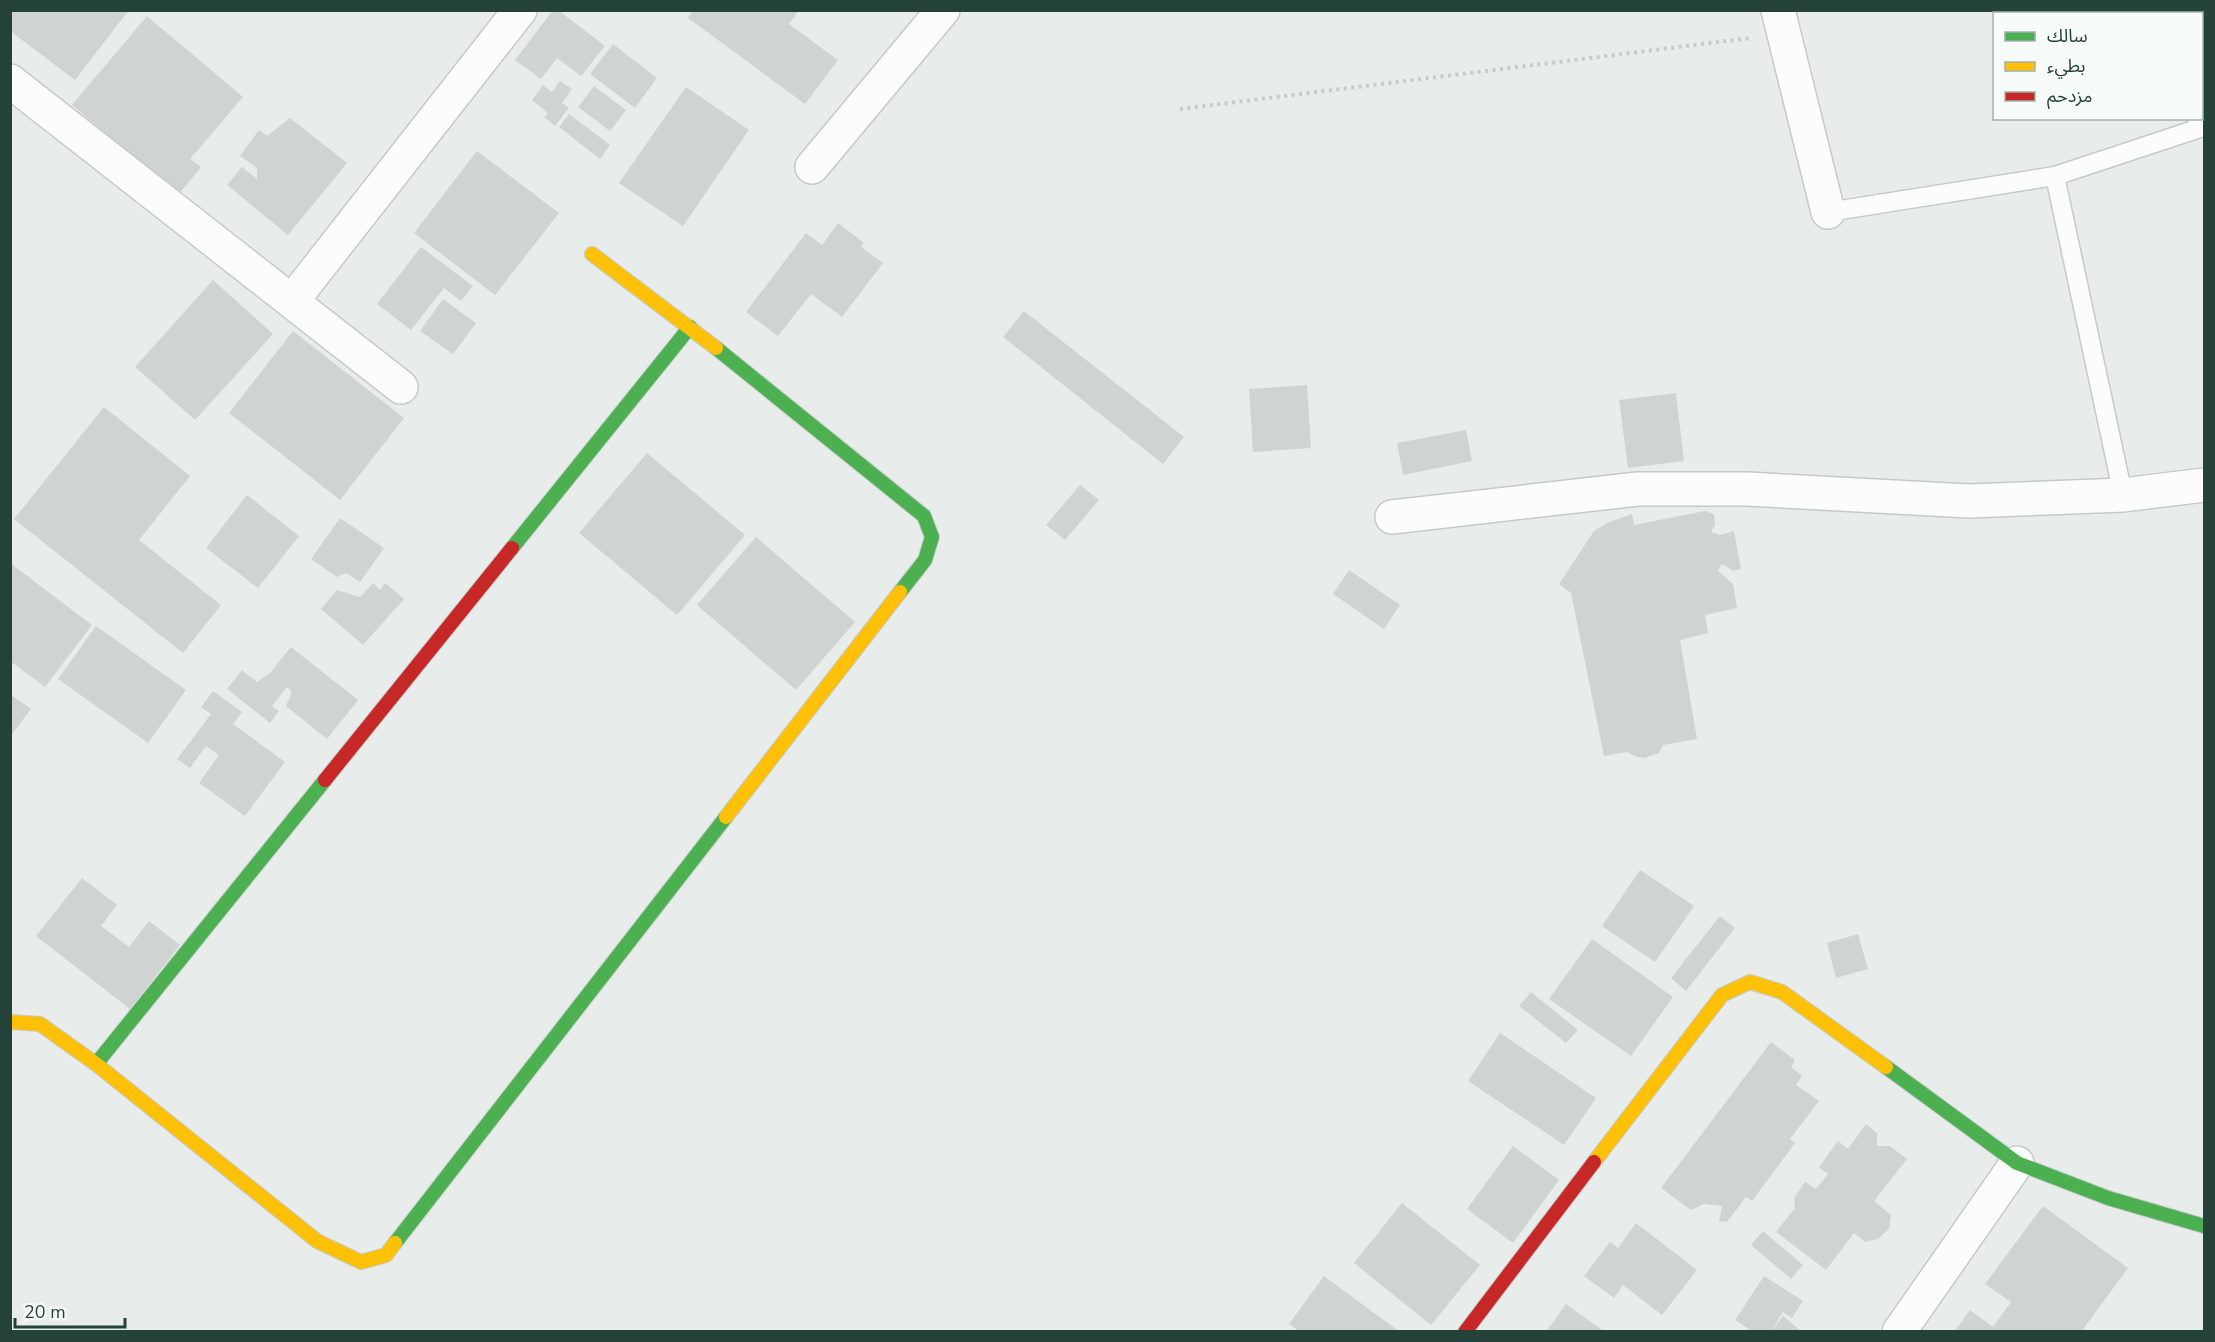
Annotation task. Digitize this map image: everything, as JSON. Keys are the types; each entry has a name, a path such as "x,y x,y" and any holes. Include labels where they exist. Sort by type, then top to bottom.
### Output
{"street":[{"path":"292,302 520,10"},
{"path":"812,167 943,10"},
{"path":"1782,22 1828,212"},
{"path":"10,81 401,387"},
{"path":"10,1022 40,1024 96,1064 317,1241 361,1262 386,1255 925,560 932,537 924,516 690,327 592,254"},
{"path":"96,1064 690,327"},
{"path":"1392,517 1638,489 1747,489 1969,501 2123,495 2205,485"},
{"path":"1465,1332 1722,995 1750,982 1782,992 2018,1163 2108,1198 2205,1226"},
{"path":"1899,1332 2018,1163"}],"lane":[{"path":"1828,212 2055,176 2200,128 2198,120"},
{"path":"2055,176 2123,495"}],"path":[{"path":"1180,110 1782,22"}],"building":[{"path":"14,10 129,10 75,80 10,31 10,15"},
{"path":"553,10 558,10 605,46 581,76 557,58 541,79 515,60"},
{"path":"693,10 799,10 789,24 838,60 805,104 688,18"},
{"path":"147,16 243,97 190,159 201,167 179,194 72,105"},
{"path":"613,44 657,78 635,108 590,74"},
{"path":"560,81 572,89 562,103 569,108 555,126 544,117 548,113 532,100 543,85 552,92"},
{"path":"594,86 626,110 610,131 578,107"},
{"path":"686,87 749,130 683,226 619,183"},
{"path":"569,114 610,145 600,159 559,127"},
{"path":"290,118 347,163 288,235 227,185 242,167 257,179 257,168 240,156 259,130 267,136"},
{"path":"477,151 559,213 495,295 414,233"},
{"path":"838,223 864,243 861,247 883,263 842,317 811,294 778,336 746,312 806,233 822,245"},
{"path":"421,247 473,286 461,301 444,288 411,330 377,304"},
{"path":"213,280 273,334 195,420 135,367"},
{"path":"443,299 476,323 453,354 420,331"},
{"path":"1024,311 1184,437 1163,464 1003,337"},
{"path":"293,331 404,418 340,500 229,413"},
{"path":"1307,385 1311,448 1253,452 1249,389"},
{"path":"1676,393 1684,461 1628,468 1619,400"},
{"path":"104,407 190,476 139,540 221,605 183,653 14,519"},
{"path":"1466,430 1472,461 1403,475 1397,443"},
{"path":"647,453 745,535 677,615 579,533"},
{"path":"1080,485 1099,500 1065,540 1046,525"},
{"path":"247,495 299,536 258,588 206,548"},
{"path":"1705,511 1714,514 1715,525 1711,532 1720,535 1734,531 1741,569 1733,571 1722,564 1718,571 1733,584 1737,608 1705,615 1708,633 1680,640 1697,739 1663,745 1659,753 1644,758 1627,752 1604,756 1571,593 1559,584 1594,531 1607,523 1632,514 1634,525"},
{"path":"340,518 384,548 360,582 346,573 337,577 311,559"},
{"path":"756,537 855,622 796,690 697,605"},
{"path":"10,563 92,625 45,687 10,661"},
{"path":"1349,570 1400,605 1384,629 1333,594"},
{"path":"373,583 380,590 385,583 404,599 363,645 321,609 337,590 360,597"},
{"path":"96,626 186,690 148,743 58,679"},
{"path":"291,647 358,700 327,739 286,706 292,692 287,687 272,706 279,711 270,723 227,689 242,670 257,682 270,673"},
{"path":"213,691 242,712 233,724 285,762 245,816 199,783 219,755 206,746 190,768 177,759 211,714 201,707"},
{"path":"10,694 31,709 10,737"},
{"path":"1640,870 1694,906 1655,962 1602,926"},
{"path":"82,878 117,905 101,926 129,947 149,921 180,945 130,1009 36,936"},
{"path":"1720,916 1735,928 1686,991 1671,978"},
{"path":"1858,934 1868,969 1836,978 1827,943"},
{"path":"1592,939 1673,997 1631,1056 1549,999"},
{"path":"1531,992 1578,1030 1566,1043 1519,1006"},
{"path":"1500,1033 1596,1098 1564,1145 1468,1081"},
{"path":"1771,1042 1795,1060 1791,1067 1802,1076 1796,1085 1819,1101 1790,1139 1795,1143 1752,1201 1746,1197 1727,1222 1719,1221 1722,1206 1704,1204 1691,1210 1661,1188"},
{"path":"1866,1124 1877,1133 1877,1146 1890,1146 1907,1159 1874,1201 1891,1215 1889,1229 1878,1239 1865,1242 1854,1233 1826,1270 1776,1232 1795,1208 1794,1198 1805,1182 1816,1189 1828,1174 1819,1167 1838,1141 1848,1149"},
{"path":"1513,1146 1559,1180 1513,1243 1467,1209"},
{"path":"1402,1203 1480,1265 1431,1325 1354,1263"},
{"path":"2043,1206 2128,1268 2081,1332 1954,1332 1970,1310 1993,1327 2011,1302 1985,1284"},
{"path":"1636,1223 1697,1270 1662,1315 1623,1285 1614,1298 1584,1276 1610,1242 1618,1248"},
{"path":"1763,1231 1803,1265 1791,1279 1751,1245"},
{"path":"1324,1276 1400,1332 1300,1332 1289,1324"},
{"path":"1764,1276 1803,1301 1792,1318 1783,1312 1771,1332 1753,1332 1735,1320"},
{"path":"1566,1304 1605,1332 1546,1332"},
{"path":"1783,1316 1802,1332 1771,1332"}],"traffic: fast":[{"path":"512,548 690,327"},
{"path":"716,348 924,516 932,537 925,560 900,592"},
{"path":"96,1064 325,780"},
{"path":"395,1243 726,817"},
{"path":"1886,1067 2017,1163 2108,1198 2204,1226"}],"traffic: slow":[{"path":"592,254 716,348"},
{"path":"726,817 900,592"},
{"path":"1594,1162 1722,995 1750,982 1782,992 1886,1067"},
{"path":"10,1022 40,1024 96,1064 317,1241 361,1262 386,1255 395,1243"}],"traffic: jam":[{"path":"325,780 512,548"},
{"path":"1465,1332 1594,1162"}]}
